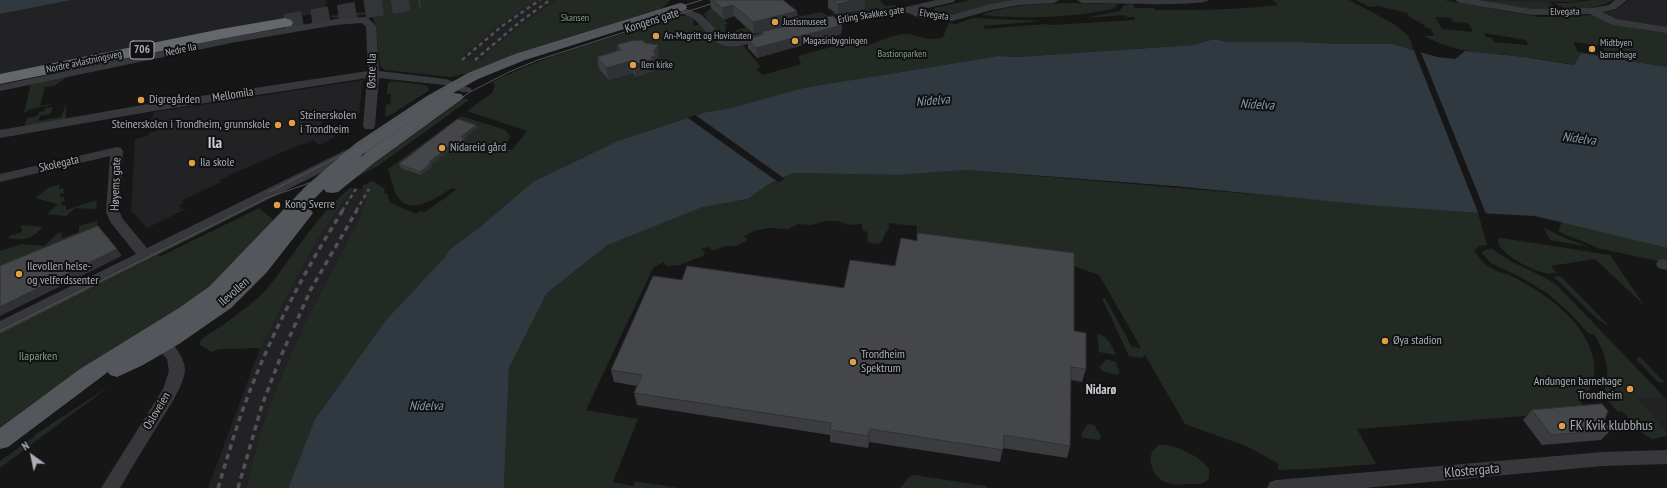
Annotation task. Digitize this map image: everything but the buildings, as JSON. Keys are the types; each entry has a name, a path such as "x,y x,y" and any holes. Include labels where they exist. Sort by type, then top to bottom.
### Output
{"highway":[{"name":"Nordre avlastningsveg","path":"0,79 221,34 285,23"}],"main road":[{"name":"Kongens gate","path":"365,153 461,88 520,57 680,6"},
{"name":"Kongens gate","path":"375,130 432,99 461,88"},
{"name":"Ilevollen","path":"0,440 39,411 158,339 201,319 240,289 266,261 302,215 365,153 375,130"},
{"name":"Ilevollen","path":"158,339 217,291 312,190 332,173 365,153"}],"street":[{"name":"Erling Skakkes gate","path":"809,25 909,9 950,0"},
{"name":"Elvegata","path":"909,9 920,15 952,18 991,7 1019,2 1054,0"},
{"path":"1082,0 1170,2 1204,0"},
{"name":"Elvegata","path":"1460,0 1532,12 1592,11 1613,22 1667,30"},
{"path":"1592,11 1612,7 1622,0"},
{"path":"680,6 698,17 720,40 726,43 741,42 773,34"},
{"name":"Østre Ila","path":"364,20 371,26 375,130"},
{"name":"Nedre Ila","path":"0,88 231,40 336,22 364,20"},
{"name":"Mellomila","path":"0,134 154,106 373,74 417,78 461,88"},
{"name":"Skolegata","path":"0,178 118,151"},
{"name":"Høyems gate","path":"118,151 113,212 116,220 146,255"},
{"name":"Ilevollen","path":"0,328 256,200 365,153"},
{"name":"Ilevollen","path":"256,200 332,173"},
{"name":"Osloveien","path":"110,488 170,391 177,371 177,364 173,355 158,339"},
{"name":"Klostergata","path":"1276,488 1364,485 1603,459 1666,458"}],"shaded area":[{"path":"72,0 326,0 325,13 285,18 0,75 0,14"},
{"path":"517,0 568,0 492,58 466,61 458,60"},
{"path":"1470,0 1584,0 1571,2 1550,2 1558,10"},
{"path":"1629,0 1667,0 1667,27 1610,20 1599,13 1615,10"},
{"name":"Ila skole","path":"363,80 359,114 322,121 321,127 336,125 334,138 319,145 313,140 302,145 301,144 219,180 221,182 181,201 184,203 179,206 182,209 188,208 147,228 131,211 135,139 148,136 149,133 157,131 159,119 151,120 154,112"},
{"path":"353,188 375,190 305,322 274,394 260,433 246,488 208,488 260,348 317,240"},
{"name":"Andungen barnehage Trondheim","path":"1604,334 1667,400 1667,436 1652,439 1644,434 1622,411 1618,412 1603,395 1607,382 1608,366 1604,352 1595,335"}],"green space":[{"name":"Skansen","path":"376,0 536,0 495,28 459,59 466,61 482,59 513,31 557,0 670,0 659,10 474,72 450,77 385,70 380,66 375,23 371,13 343,18 329,16 374,11"},
{"path":"852,0 880,0 885,6 895,5 899,8 843,17 835,15 827,8 828,7 840,16 864,9"},
{"path":"971,0 1020,0 952,15 940,14 934,10 934,8"},
{"name":"Bastionparken","path":"1272,0 1349,0 1394,24 1408,35 1414,50 1393,44 1228,42 1214,39 1193,45 1018,57 998,56 877,76 608,148 584,157 534,181 480,227 450,249 445,257 385,321 315,419 288,488 246,488 260,433 274,394 305,322 359,220 367,197 362,186 372,181 385,189 384,193 387,194 391,203 416,214 420,211 425,212 456,190 452,188 432,200 416,205 409,205 397,196 388,169 461,116 506,130 510,137 505,149 512,150 527,131 467,111 492,93 495,85 492,82 538,62 680,16 687,16 693,19 694,26 708,21 704,14 711,8 728,24 724,25 726,27 725,32 728,33 746,27 754,35 774,28 776,30 740,40 761,67 756,69 763,75 801,64 798,56 861,39 869,45 902,34 938,39 943,37 949,23 956,24 973,18 1042,21 984,26 985,29 1046,24 1053,25 1135,20 1134,17 1127,17 1124,15 1085,18 1120,11 1124,5 1133,4 1135,8 1154,8 1156,10 1201,10 1278,5"},
{"path":"1356,0 1444,0 1539,17 1594,15 1610,20 1667,27 1667,67 1581,53 1574,65 1532,58 1462,50 1449,47 1424,36 1434,36 1431,29 1423,27 1426,26 1408,16 1407,13 1379,6 1369,7","holes":["1435,17 1451,18 1453,22 1468,23 1473,32 1442,29","1484,33 1526,40 1528,45 1494,42 1492,39 1493,38 1486,37","1573,42 1602,46 1607,56 1578,52"]},
{"path":"1470,0 1546,3 1550,9 1540,10"},
{"path":"1592,0 1613,0 1600,6 1584,9 1568,9 1555,3 1570,3"},
{"path":"1038,4 1117,4 1113,9 1064,16 1014,17 981,15 992,11"},
{"path":"820,12 831,17 777,29 776,27 797,15 803,16"},
{"path":"70,75 54,86 45,87 40,106 51,105 30,109 24,113 31,83"},
{"path":"392,81 425,85 429,88 428,91 391,115 385,117 386,105 390,104 391,94 387,94 388,83"},
{"path":"465,98 469,100 378,166 351,180"},
{"path":"66,104 66,119 24,126 27,118 37,116 39,112 44,111 45,108 53,107 50,114 40,116 38,121 61,117"},
{"path":"966,170 1478,213 1487,245 1479,246 1474,251 1483,262 1492,269 1514,277 1540,292 1564,311 1584,335 1590,348 1594,363 1592,384 1590,389 1580,401 1588,411 1357,429 1376,464 1277,470 1279,464 1246,446 1185,424 1145,355 1141,358 1129,356 1102,298 1105,298 1132,347 1141,348 1099,275 1071,265 917,246 917,226 886,223 889,225 889,228 883,240 880,243 873,244 867,241 868,233 862,229 862,224 848,225 838,221 826,221 811,225 798,224 788,229 769,228 754,231 744,236 747,239 746,241 736,246 726,246 712,251 709,247 701,249 705,253 703,256 680,265 667,266 664,262 653,268 586,410 638,419 613,482 633,486 635,481 679,488 504,488 509,368 547,293 608,245 703,207 748,199 769,184 793,173 898,175"},
{"path":"61,184 59,189 63,188 64,193 60,194 60,197 64,197 65,201 61,202 62,206 66,205 66,210 97,200 96,209 75,208 66,216 47,214 58,204 35,198 48,188"},
{"path":"350,188 353,188 317,240 260,348 219,349 212,352 200,345 200,341 239,313 266,290 315,224 337,199"},
{"name":"Ilaparken","path":"259,208 276,222 235,270 0,433 0,334 158,255 161,256"},
{"path":"97,221 97,227 0,271 0,251 22,244 44,246 61,232 62,238 79,232 79,226"},
{"path":"1562,222 1667,248 1667,263 1597,248 1558,231"},
{"path":"21,225 43,227 28,238 9,238 9,236 22,232"},
{"path":"1544,228 1567,239 1590,247 1550,240"},
{"path":"1501,238 1610,255 1644,305 1595,259 1551,266 1557,273 1545,273 1532,269 1509,256 1499,245 1498,239"},
{"name":"Andungen barnehage Trondheim","path":"1491,248 1512,262 1546,278 1558,286 1663,396 1637,399 1667,432 1667,436 1652,439 1644,434 1622,411 1618,412 1603,395 1607,371 1605,358 1595,335 1588,333 1570,313 1547,293 1518,276 1491,263 1481,252"},
{"path":"1561,276 1608,325 1603,323 1590,312 1553,277"},
{"path":"1097,334 1107,339 1116,355 1099,352"},
{"path":"1640,357 1665,383 1658,382 1636,359"},
{"path":"1107,359 1116,362 1120,373 1116,375 1102,371 1099,367"},
{"path":"111,385 0,468 0,461 34,437 33,436"},
{"path":"1088,424 1094,425 1101,436 1100,440 1083,438 1081,434"},
{"path":"1159,445 1172,446 1194,456 1209,469 1209,478 1200,484 1171,484 1161,479 1154,471 1151,461 1153,450"},
{"path":"914,475 986,486 988,488 900,488 909,477"}],"water":[{"path":"0,0 72,0 0,14"},
{"name":"Nidelva","path":"1214,39 1228,42 1393,44 1437,57 1455,59 1465,51 1525,57 1574,65 1581,53 1667,67 1667,248 1535,216 1369,205 1174,186 966,170 898,175 793,173 769,184 748,199 703,207 608,245 547,293 509,368 504,488 288,488 315,419 385,321 445,257 450,249 480,227 534,181 618,141 707,112 727,109 804,88 998,56 1018,57 1193,45"}],"pier":[{"path":"1413,48 1420,50 1487,216 1479,215"},
{"path":"695,115 785,179 778,182 688,118"}],"tunnel":[{"path":"285,23 420,0"}],"tram line":[{"path":"269,192 340,156 431,96 471,75 521,55 702,0"},
{"path":"0,331 267,198 343,171 371,158 390,148 470,92 509,72 538,60 723,0"}],"railway":[{"path":"462,60 502,26 540,0"},
{"path":"475,60 521,21 550,0"},
{"path":"342,211 356,189"},
{"path":"356,211 369,189"},
{"path":"218,488 242,412 266,351 302,279 343,210"},
{"path":"238,488 262,405 281,356 311,289 357,210"}],"place":[{"name":"Justismuseet","path":"775,22"},
{"name":"An-Magritt og Hovistuten","path":"656,36"},
{"name":"Magasinbygningen","path":"795,41"},
{"name":"Midtbyen barnehage","path":"1592,49"},
{"name":"Ilen kirke","path":"633,65"},
{"name":"Digregården","path":"141,100"},
{"name":"Steinerskolen i Trondheim","path":"292,123"},
{"name":"Steinerskolen i Trondheim, grunnskole","path":"278,125"},
{"name":"Nidareid gård","path":"442,148"},
{"name":"Ila skole","path":"192,163"},
{"name":"Kong Sverre","path":"277,205"},
{"name":"Ilevollen helse- og velferdssenter","path":"19,274"},
{"name":"Øya stadion","path":"1385,341"},
{"name":"Trondheim Spektrum","path":"853,362"},
{"name":"Andungen barnehage Trondheim","path":"1630,389"},
{"name":"FK Kvik klubbhus","path":"1562,426"}],"district":[{"name":"Ila","path":"215,143"},
{"name":"Nidarø","path":"1101,390"}]}
